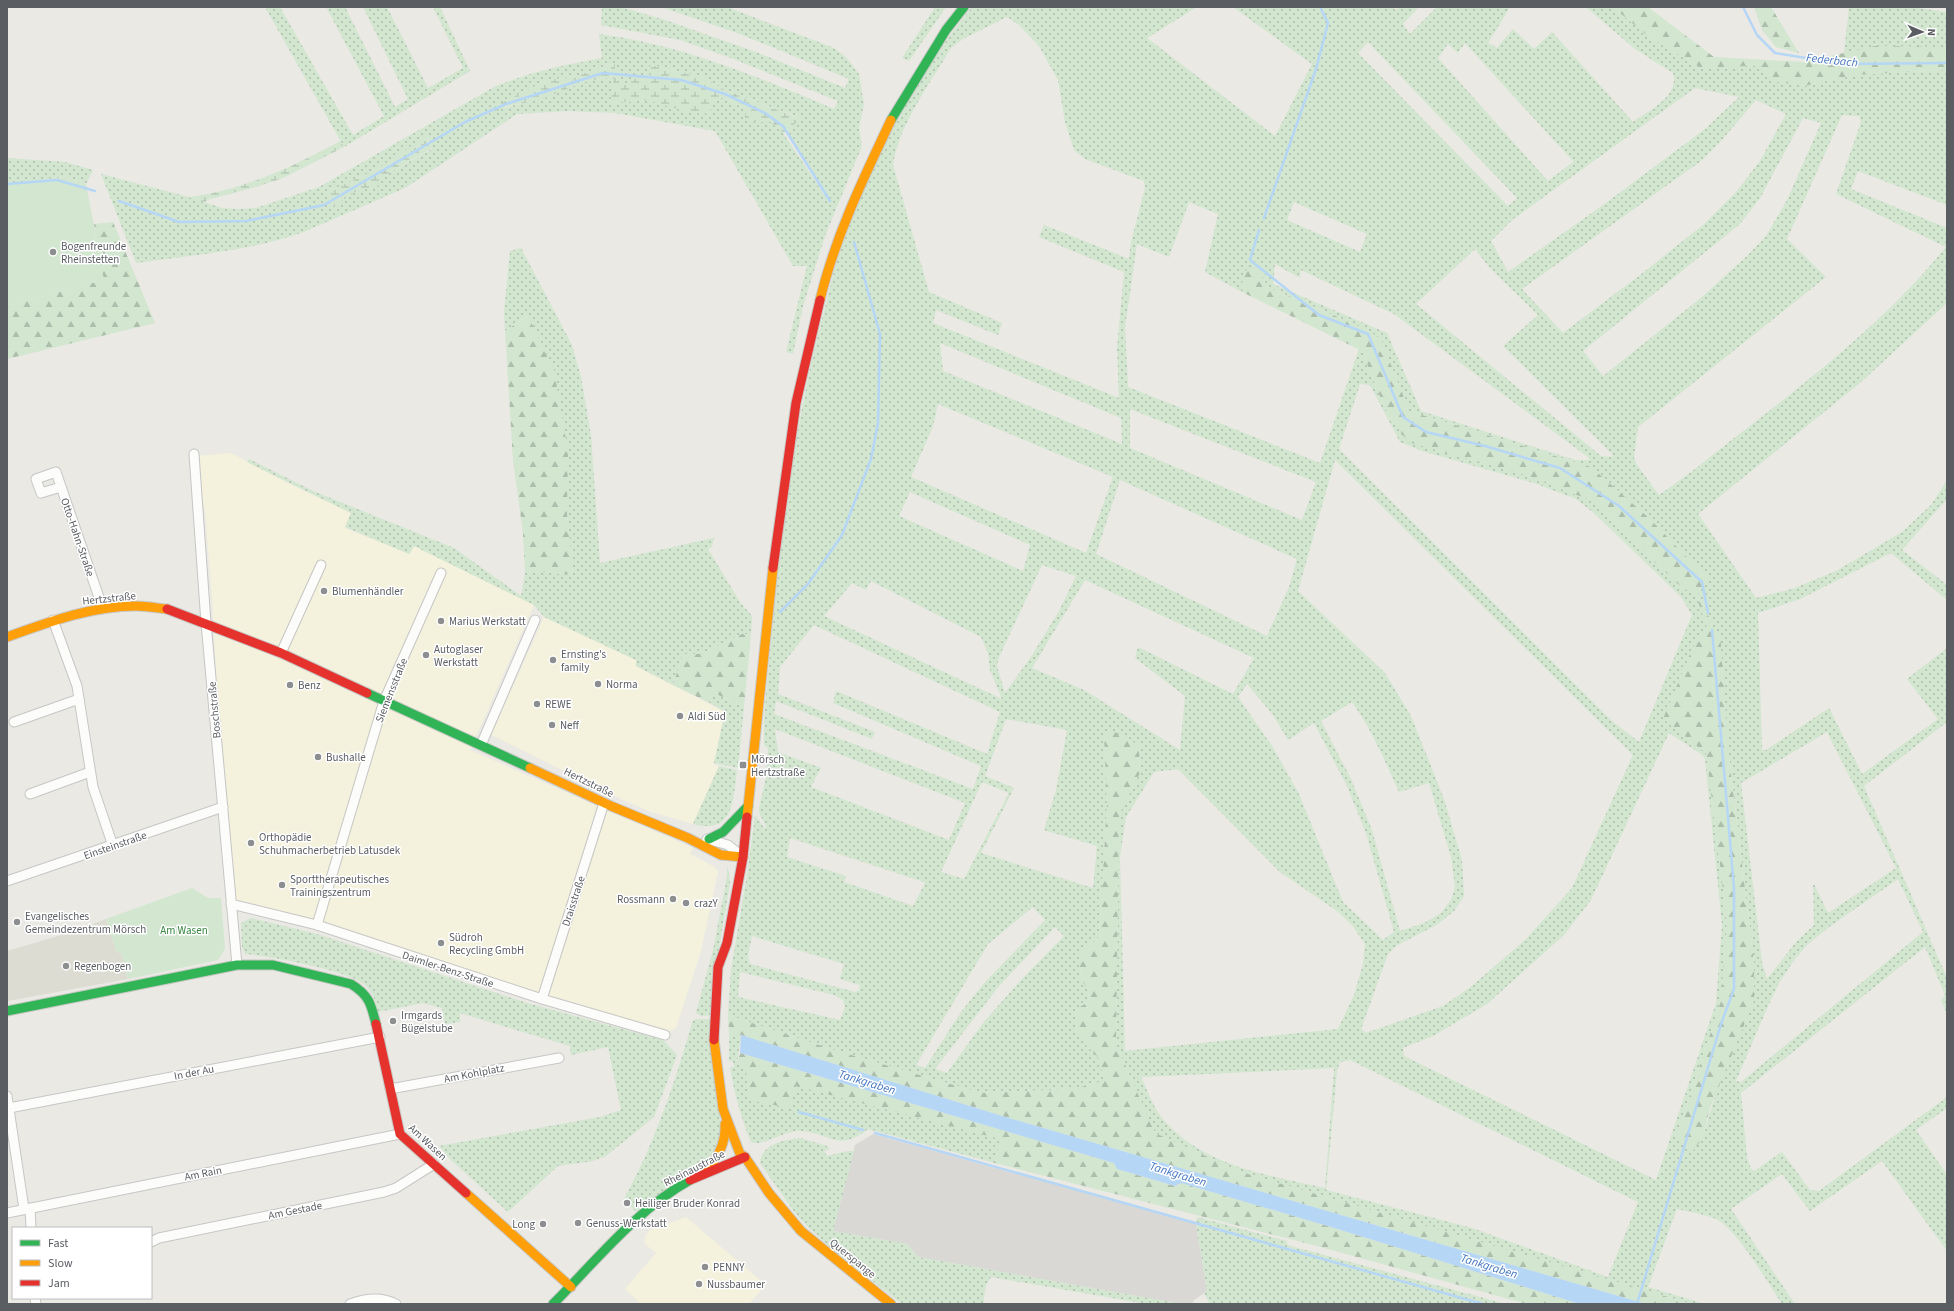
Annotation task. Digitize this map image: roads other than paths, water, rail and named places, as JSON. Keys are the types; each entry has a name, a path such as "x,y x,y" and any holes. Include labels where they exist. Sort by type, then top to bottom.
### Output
{"street":[{"path":"704,1175 721,1152 726,1138 724,1110 714,1050 714,1018 718,967 727,943 743,857 775,545 786,460 806,356 837,243 852,202 872,157 915,78 946,30 964,7"},
{"name":"Boschstraße","path":"194,454 206,623 237,965"},
{"name":"Otto-Hahn-Straße","path":"61,487 103,609"},
{"path":"281,653 321,565"},
{"name":"Siemensstraße","path":"317,925 384,701 441,573"},
{"name":"Hertzstraße","path":"7,637 76,613 136,606 167,609 281,653 604,803 688,838 725,857 743,857"},
{"path":"54,620 77,686 93,787 113,846"},
{"path":"480,745 535,620"},
{"path":"14,722 79,700"},
{"path":"30,794 90,772"},
{"name":"Draisstraße","path":"542,999 604,803"},
{"path":"709,840 723,832 748,806"},
{"name":"Einsteinstraße","path":"7,881 113,846 223,807"},
{"name":"Hertzstraße","path":"688,838 709,840 728,845 743,857"},
{"name":"Daimler-Benz-Straße","path":"231,904 317,925 542,999 665,1035"},
{"path":"727,943 723,1050 726,1081 732,1107 745,1144 745,1157"},
{"name":"Am Wasen","path":"7,1011 237,965 273,965 351,984 361,990 370,1001 380,1036 400,1134 571,1286"},
{"name":"In der Au","path":"9,1108 380,1036"},
{"name":"Am Kohlplatz","path":"390,1089 559,1058"},
{"path":"7,1096 30,1227"},
{"name":"Querspange","path":"724,1110 740,1154 745,1157 769,1193 801,1231 891,1304"},
{"name":"Am Rain","path":"7,1213 400,1134"},
{"name":"Rheinaustraße","path":"553,1304 632,1225 664,1197 726,1164 745,1157"},
{"name":"Am Gestade","path":"152,1242 159,1238 384,1192 396,1188 434,1164"},
{"path":"350,1304 369,1298 388,1300 396,1304"}],"water":[{"name":"Tankgraben","path":"741,1035 1002,1116 1646,1304 1580,1304 1331,1227 1181,1183 1175,1186 1117,1169 1114,1163 740,1053"}],"waterway":[{"path":"1264,218 1316,69 1328,23 1320,7"},
{"name":"Federbach","path":"1743,7 1757,35 1775,53 1844,64 1947,63"},
{"path":"119,201 179,222 246,221 324,205 465,122 506,104 603,73 681,80 725,94 765,113 783,126 830,201"},
{"path":"7,184 57,180 95,191"},
{"path":"1259,230 1250,260 1319,315 1368,334 1403,417 1426,432 1485,446 1560,468 1619,506 1702,582 1708,613"},
{"path":"780,612 808,584 842,535 871,459 878,423 880,334 854,242"},
{"path":"1637,1304 1721,1024 1734,989 1734,888 1712,630"},
{"path":"799,1112 863,1130"},
{"path":"875,1133 1483,1304"}],"place":[{"name":"Bogenfreunde Rheinstetten","path":"53,252"},
{"name":"Blumenhändler","path":"324,591"},
{"name":"Marius Werkstatt","path":"441,621"},
{"name":"Autoglaser Werkstatt","path":"426,655"},
{"name":"Ernsting's family","path":"553,660"},
{"name":"Norma","path":"598,684"},
{"name":"Benz","path":"290,685"},
{"name":"REWE","path":"537,704"},
{"name":"Aldi Süd","path":"680,716"},
{"name":"Neff","path":"552,725"},
{"name":"Bushalle","path":"318,757"},
{"name":"Mörsch Hertzstraße","path":"743,765"},
{"name":"Orthopädie Schuhmacherbetrieb Latusdek","path":"251,843"},
{"name":"Sporttherapeutisches Trainingszentrum","path":"282,885"},
{"name":"Rossmann","path":"673,899"},
{"name":"crazY","path":"686,903"},
{"name":"Evangelisches Gemeindezentrum Mörsch","path":"17,922"},
{"name":"Südroh Recycling GmbH","path":"441,943"},
{"name":"Regenbogen","path":"66,966"},
{"name":"Irmgards BügeIstube","path":"393,1021"},
{"name":"Heiliger Bruder Konrad","path":"627,1203"},
{"name":"Genuss-Werkstatt","path":"578,1223"},
{"name":"Long","path":"543,1224"},
{"name":"PENNY","path":"705,1267"},
{"name":"Nussbaumer","path":"699,1284"}]}
